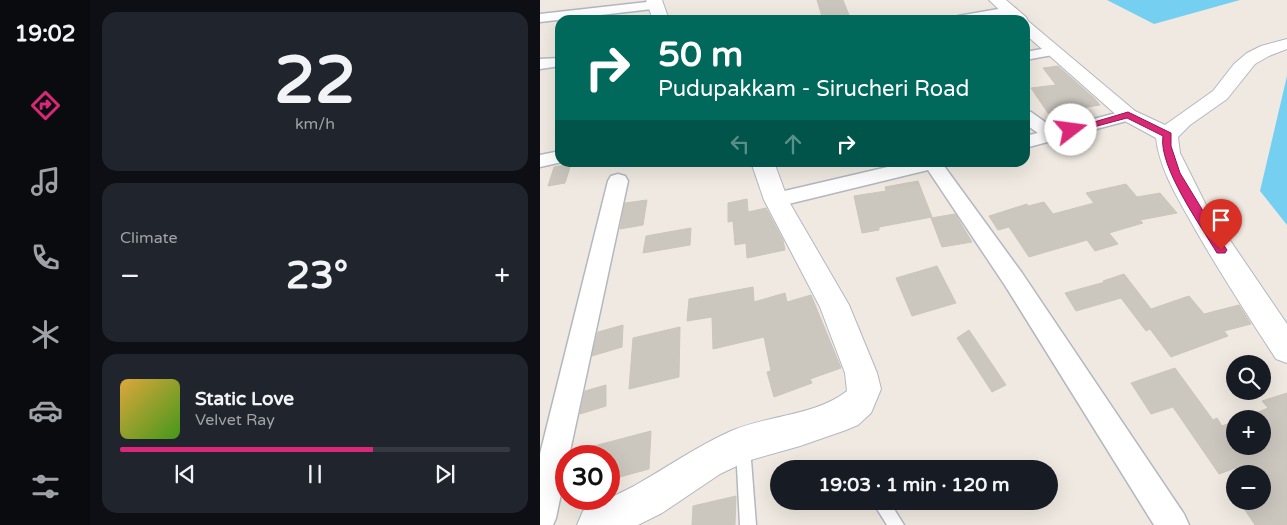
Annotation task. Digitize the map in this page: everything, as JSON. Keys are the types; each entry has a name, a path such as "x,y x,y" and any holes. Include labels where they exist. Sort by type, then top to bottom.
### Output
{"street":[{"path":"996,0 1014,15"},
{"path":"575,15 657,8"},
{"path":"540,18 555,17"},
{"path":"1030,30 1128,115 1168,135"},
{"path":"1287,44 1261,52 1248,61 1222,93 1179,124 1168,135 1166,146 1176,173 1240,281 1287,349"},
{"path":"1030,55 1053,51"},
{"path":"540,64 555,62"},
{"path":"1030,141 1128,115"},
{"path":"1030,120 1052,135"},
{"path":"540,161 555,158"},
{"path":"597,525 648,499 707,461 743,444 800,430 846,413 859,402 864,389 861,373 834,306 776,200 764,167"},
{"path":"776,200 918,167"},
{"path":"938,167 1014,280 1173,525"},
{"path":"540,518 618,180"}],"lane":[{"path":"743,444 748,525"},
{"path":"886,510 896,525"}],"water":[{"path":"1107,0 1240,0 1154,24"},
{"path":"1287,76 1287,225 1260,191"}],"building":[{"path":"817,0 843,0 849,15 822,15"},
{"path":"1058,66 1100,105 1048,113 1031,88 1056,85 1043,68"},
{"path":"554,167 570,167 565,183 548,186"},
{"path":"918,181 932,217 879,227 879,230 862,233 854,196 886,191 885,187"},
{"path":"1126,184 1137,197 1160,193 1177,213 1140,220 1143,223 1109,233 1118,244 1095,251 1087,240 1029,257 1009,227 998,230 989,216 1027,204 1028,206 1044,202 1053,214 1094,203 1086,193"},
{"path":"747,199 748,212 766,208 783,240 785,250 747,258 746,243 735,245 733,221 728,222 728,203"},
{"path":"647,200 643,225 620,229 625,203"},
{"path":"955,214 972,242 942,247 931,218"},
{"path":"691,228 690,245 643,253 646,236"},
{"path":"937,266 956,303 912,316 896,278"},
{"path":"1124,274 1151,309 1189,296 1204,314 1239,305 1251,324 1224,331 1228,336 1171,357 1150,329 1146,331 1121,298 1076,311 1065,293 1105,282 1103,281"},
{"path":"753,287 754,302 785,293 787,302 811,295 841,368 810,379 812,383 774,397 767,372 771,371 764,337 713,349 712,317 687,321 689,299"},
{"path":"623,325 622,347 592,356 598,332"},
{"path":"680,327 679,377 629,389 633,338"},
{"path":"969,330 1006,385 992,392 957,338"},
{"path":"1175,368 1213,420 1217,418 1222,426 1226,424 1226,455 1271,455 1271,410 1263,410 1268,408 1262,401 1271,400 1271,398 1287,393 1287,525 1255,525 1245,510 1271,510 1271,465 1226,465 1226,471 1219,474 1173,407 1151,414 1131,383"},
{"path":"606,385 606,406 580,414 585,391"},
{"path":"651,431 649,469 620,477 620,445 598,445"},
{"path":"736,496 735,525 692,525 693,506"}],"route":[{"path":"1071,130 1128,115 1168,135 1166,146 1176,173 1221,250"}]}
